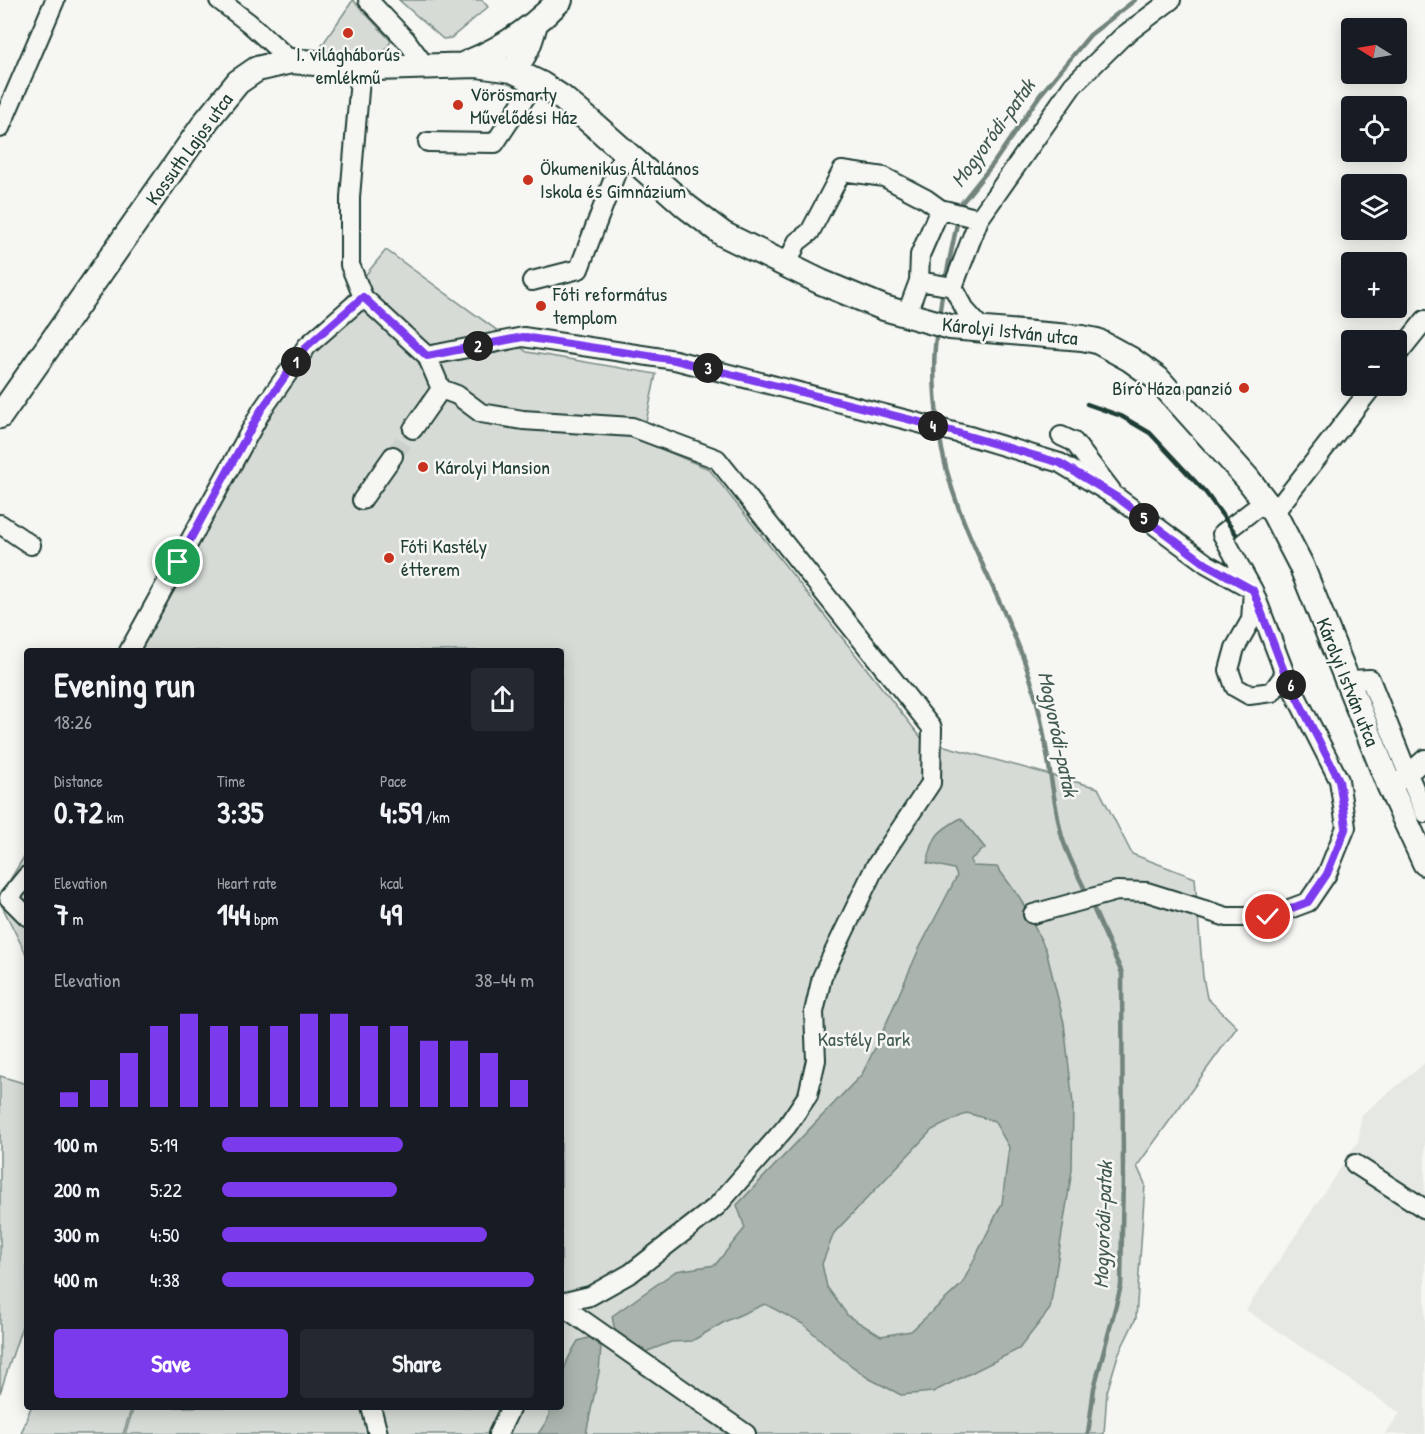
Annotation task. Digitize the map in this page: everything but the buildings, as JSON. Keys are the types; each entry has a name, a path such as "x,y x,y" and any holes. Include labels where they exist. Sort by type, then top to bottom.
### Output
{"main road":[{"path":"512,70 508,61 509,51 529,34 560,0"},
{"path":"463,65 529,34"},
{"path":"529,34 539,82"},
{"name":"Kossuth Lajos utca","path":"0,416 207,120 238,82 257,69 291,61 361,67 463,65 512,70"},
{"name":"Károlyi István utca","path":"512,70 539,82 585,116 687,207 723,234 787,265 884,308 927,321 984,331 1097,341 1130,358 1158,379 1247,478 1269,507 1301,565 1348,680 1388,754 1424,856"}],"street":[{"path":"0,128 56,0"},
{"path":"368,0 406,40 426,67"},
{"path":"927,321 938,285 974,218 1073,85 1122,37 1171,0"},
{"path":"232,4 291,61"},
{"path":"361,67 350,197 350,265 363,297 427,356 441,389 457,395 481,413 523,420 632,428 717,459 932,728 931,783 875,867 822,977 814,1012 816,1060 808,1095 787,1126 717,1206 631,1273 590,1296 564,1303"},
{"path":"428,142 495,143 539,82"},
{"path":"532,281 579,269 624,152"},
{"path":"787,265 797,242 810,232 842,171 884,177 945,211 974,218"},
{"path":"945,211 920,255 938,285 984,331"},
{"path":"131,648 261,410 307,346 363,297"},
{"path":"1407,342 1425,320"},
{"path":"427,356 523,337 675,360 927,424 1060,463 1118,498 1206,564 1253,590"},
{"path":"413,429 441,389"},
{"path":"1033,914 1117,891 1147,892 1227,917 1268,917 1308,902 1327,874 1346,827 1339,780 1285,674 1253,590 1222,534 1269,507 1364,396"},
{"path":"1061,436 1074,442 1118,498"},
{"path":"362,500 393,456"},
{"path":"0,524 31,545"},
{"path":"1253,590 1251,620 1234,648 1229,670 1235,687 1249,695 1272,692 1285,674"},
{"path":"1425,759 1399,781 1425,813"},
{"path":"24,880 9,898 24,913"},
{"path":"1355,1164 1425,1209"},
{"path":"564,1306 746,1434"},
{"path":"372,1410 378,1434"},
{"path":"498,1434 509,1410"}],"shaded area":[{"path":"961,818 985,848 970,860 973,866 997,867 1020,898 1046,950 1064,1023 1073,1104 1072,1170 1050,1309 1019,1349 933,1392 901,1395 868,1378 803,1324 765,1304 726,1321 692,1341 671,1342 643,1353 616,1337 612,1316 676,1271 715,1265 745,1228 737,1205 862,1074 919,949 957,876 954,869 927,863 937,835","holes":["967,1113 994,1121 1009,1147 1002,1203 962,1284 911,1331 881,1336 848,1316 827,1287 822,1264 834,1233 932,1130"]},
{"path":"1425,1063 1425,1434 1385,1434 1400,1413 1246,1310 1359,1140 1361,1115"},
{"path":"591,1337 601,1347 599,1372 586,1434 538,1434 548,1419 550,1410 564,1410 564,1370 578,1341"}],"green space":[{"path":"353,0 391,41 384,53 318,51"},
{"path":"399,0 482,0 488,7 451,38 443,39"},
{"name":"Kastély Park","path":"386,250 527,352 656,374 642,441 709,469 923,740 1098,788 1132,854 1195,878 1203,977 1207,998 1237,1027 1137,1166 1145,1184 1136,1318 1118,1355 1107,1392 1104,1434 125,1434 133,1410 564,1410 564,648 141,648 307,346"},
{"path":"24,857 24,950 0,902 0,896"},
{"path":"0,1076 24,1083 24,1320 0,1393"},
{"path":"30,1410 131,1410 123,1434 21,1434"}],"waterway":[{"name":"Mogyoródi-patak","path":"959,210 960,205 993,164 1040,95 1090,35 1135,0"},
{"name":"Mogyoródi-patak","path":"945,281 958,219"},
{"name":"Mogyoródi-patak","path":"939,316 943,289"},
{"name":"Mogyoródi-patak","path":"937,331 934,377 938,424"},
{"name":"Mogyoródi-patak","path":"939,432 953,492 1014,634 1032,684 1038,705 1063,841 1088,896"},
{"name":"Mogyoródi-patak","path":"1088,1434 1094,1388 1121,1286 1123,1174 1122,973 1091,903"}],"tunnel":[{"path":"393,456 413,429"}],"railway":[{"path":"1087,404 1121,416 1150,433 1206,493 1236,534"}],"place":[{"name":"I. világháborús emlékmű","path":"348,33"},
{"name":"Vörösmarty Művelődési Ház","path":"458,105"},
{"name":"Ökumenikus Általános Iskola és Gimnázium","path":"528,180"},
{"name":"Fóti református templom","path":"541,306"},
{"name":"Bíró Háza panzió","path":"1244,388"},
{"name":"Károlyi Mansion","path":"423,467"},
{"name":"Fóti Kastély étterem","path":"389,558"}],"route":[{"path":"178,562 261,410 307,346 363,297 427,356 523,337 675,360 917,421 1060,463 1118,498 1206,564 1253,590 1285,674 1339,780 1346,827 1327,874 1308,902 1268,917"}]}
